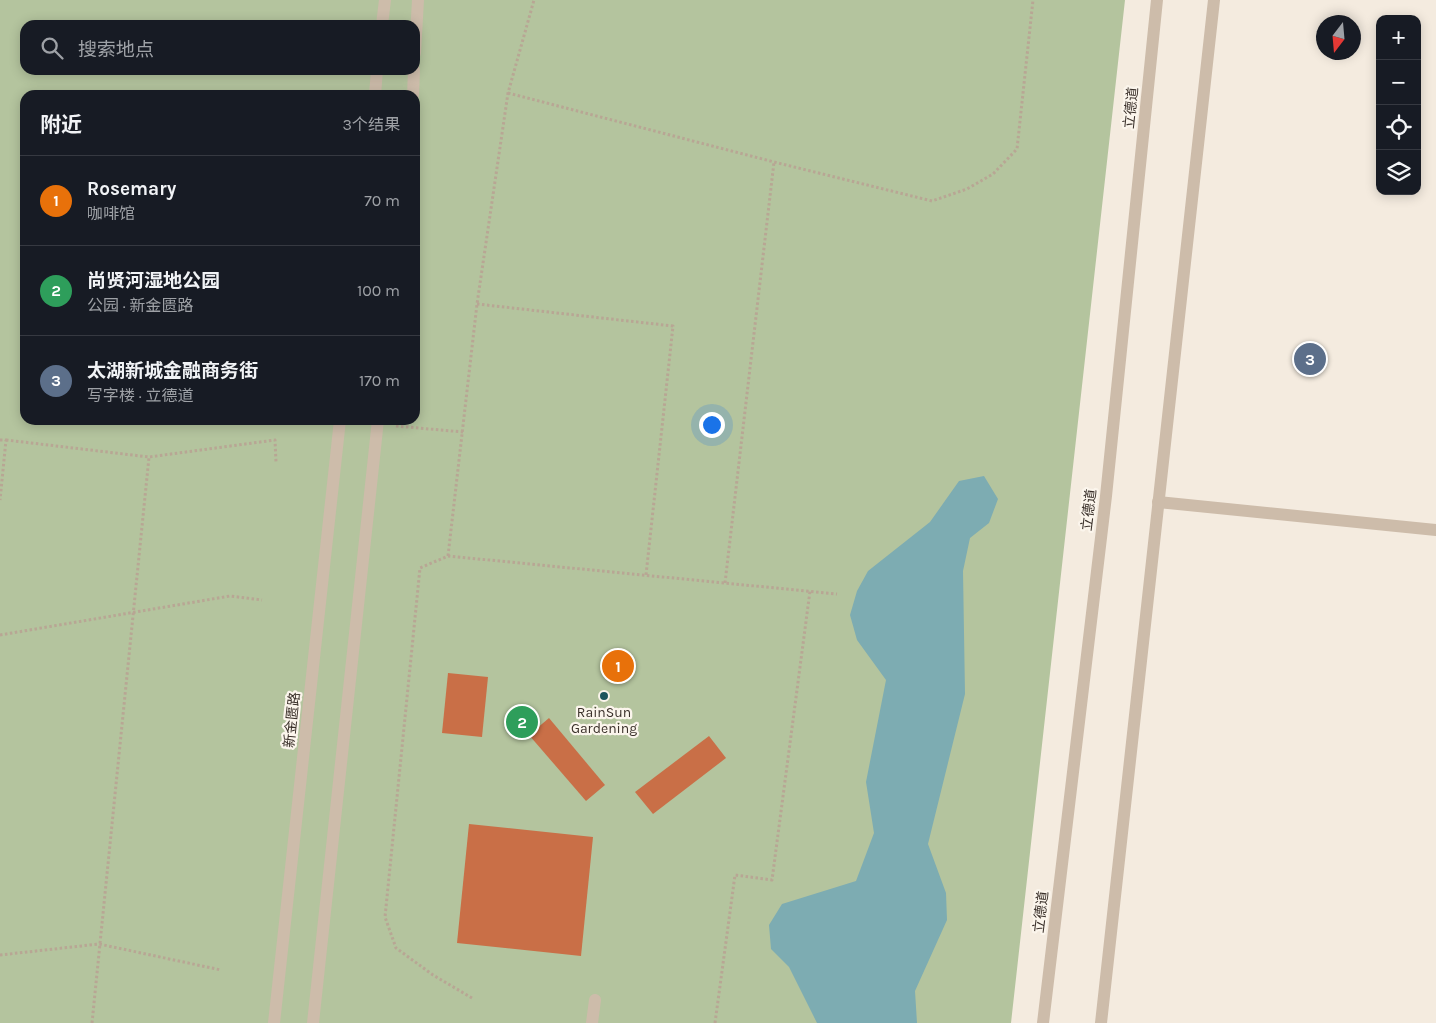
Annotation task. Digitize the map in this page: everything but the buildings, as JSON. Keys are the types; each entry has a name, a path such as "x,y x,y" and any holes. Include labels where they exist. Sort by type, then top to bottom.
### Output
{"street":[{"path":"382,20 384,0"},
{"path":"417,20 418,0"},
{"name":"立德道","path":"1043,1023 1106,496 1157,0"},
{"path":"1101,1023 1214,0"},
{"path":"375,90 377,75"},
{"path":"413,90 414,75"},
{"name":"新金匮路","path":"274,1023 339,425"},
{"path":"313,1023 378,425"},
{"path":"1158,502 1436,530"},
{"path":"592,1023 595,1000"}],"path":[{"path":"448,556 477,304 508,93 534,0"},
{"path":"508,93 932,201 967,189 993,174 1017,149 1033,0"},
{"path":"726,583 774,162"},
{"path":"477,304 673,326 646,575"},
{"path":"404,425 463,432"},
{"path":"0,440 149,457 275,440 276,462"},
{"path":"0,500 6,440"},
{"path":"92,1023 149,457"},
{"path":"472,998 433,975 396,948 385,917 420,568 448,556 837,594"},
{"path":"715,1023 735,875 772,880 810,591"},
{"path":"0,635 230,596 262,600"},
{"path":"0,955 99,944 222,970"}],"green space":[{"path":"0,0 1125,0 1011,1023 0,1023"}],"water":[{"path":"984,476 998,499 989,523 970,538 963,571 965,694 928,844 946,893 947,920 915,991 917,1023 817,1023 789,967 771,949 769,925 782,904 856,881 874,833 866,782 886,680 857,640 850,615 857,591 868,571 930,522 959,481"}],"place":[{"name":"太湖新城金融商务街","path":"1310,359"},
{"name":"Rosemary","path":"618,666"},
{"name":"RainSun Gardening","path":"604,696"},
{"name":"尚贤河湿地公园","path":"522,722"}]}
